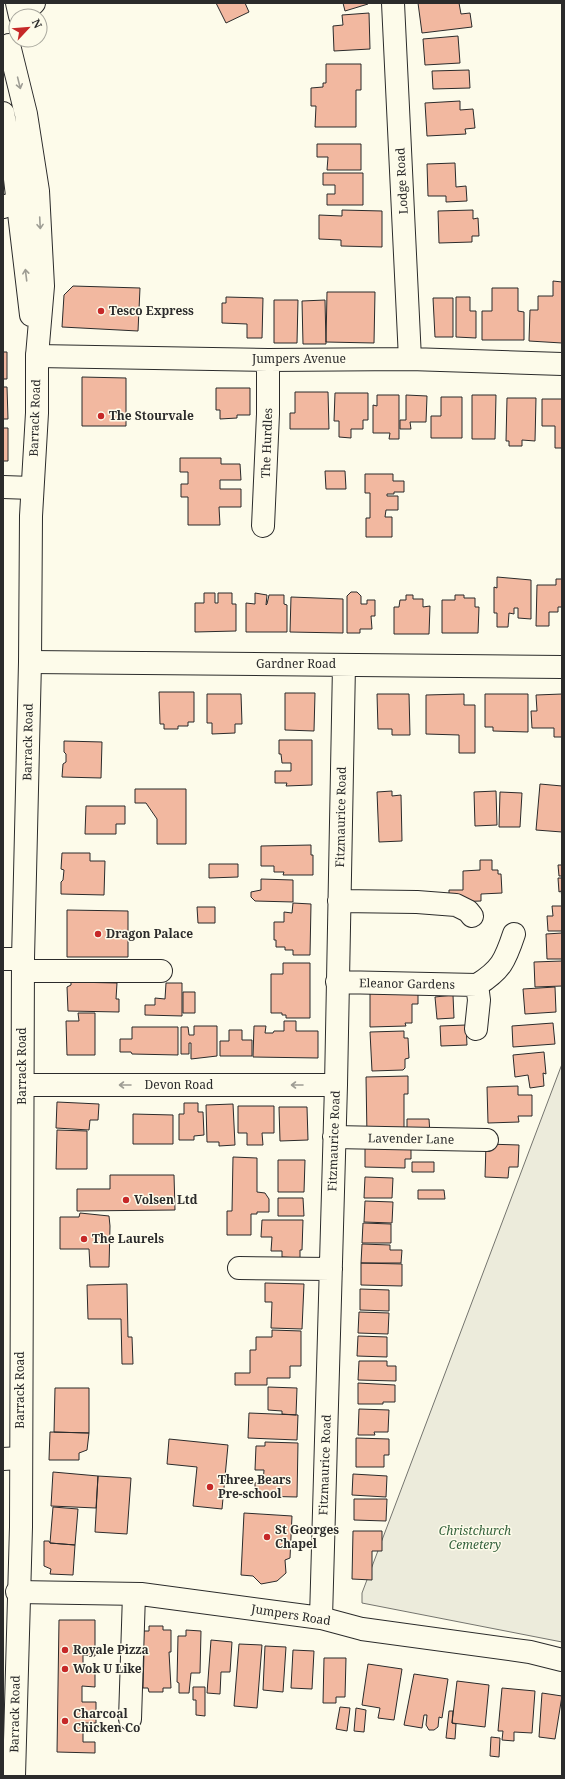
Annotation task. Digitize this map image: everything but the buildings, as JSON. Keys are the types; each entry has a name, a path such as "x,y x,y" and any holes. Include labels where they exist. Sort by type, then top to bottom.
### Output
{"street":[{"name":"Lodge Road","path":"393,3 410,359"},
{"name":"Barrack Road","path":"10,48 26,114 37,184 43,286 37,356 37,413 32,488 30,662 16,963 22,1085 11,1459 20,1527 14,1776"},
{"name":"Barrack Road","path":"3,113 11,205 37,356"},
{"path":"11,205 37,184"},
{"name":"Jumpers Avenue","path":"37,356 268,360 410,359 562,364"},
{"name":"The Hurdles","path":"263,526 268,414 268,360"},
{"path":"3,487 32,488"},
{"name":"Gardner Road","path":"30,662 562,667"},
{"name":"Fitzmaurice Road","path":"321,1618 336,1085 344,665"},
{"path":"339,901 417,902 456,905 468,910 472,916"},
{"path":"476,1029 479,1000 476,985 493,975 506,958 514,934"},
{"path":"16,963 161,971"},
{"name":"Eleanor Gardens","path":"337,982 476,985"},
{"name":"Devon Road","path":"22,1085 336,1085"},
{"name":"Lavender Lane","path":"334,1137 487,1140"},
{"path":"239,1268 330,1269"},
{"name":"Jumpers Road","path":"18,1592 134,1594 321,1618 362,1629 530,1652 562,1660"},
{"path":"130,1719 134,1594"}],"green space":[{"name":"Christchurch Cemetery","path":"562,1064 562,1642 362,1603 362,1593"}],"place":[{"name":"Tesco Express","path":"101,311"},
{"name":"The Stourvale","path":"101,416"},
{"name":"Dragon Palace","path":"98,934"},
{"name":"Volsen Ltd","path":"126,1200"},
{"name":"The Laurels","path":"84,1239"},
{"name":"Three Bears Pre-school","path":"210,1487"},
{"name":"St Georges Chapel","path":"267,1537"},
{"name":"Royale Pizza","path":"65,1650"},
{"name":"Wok U Like","path":"65,1669"},
{"name":"Charcoal Chicken Co","path":"65,1721"}]}
